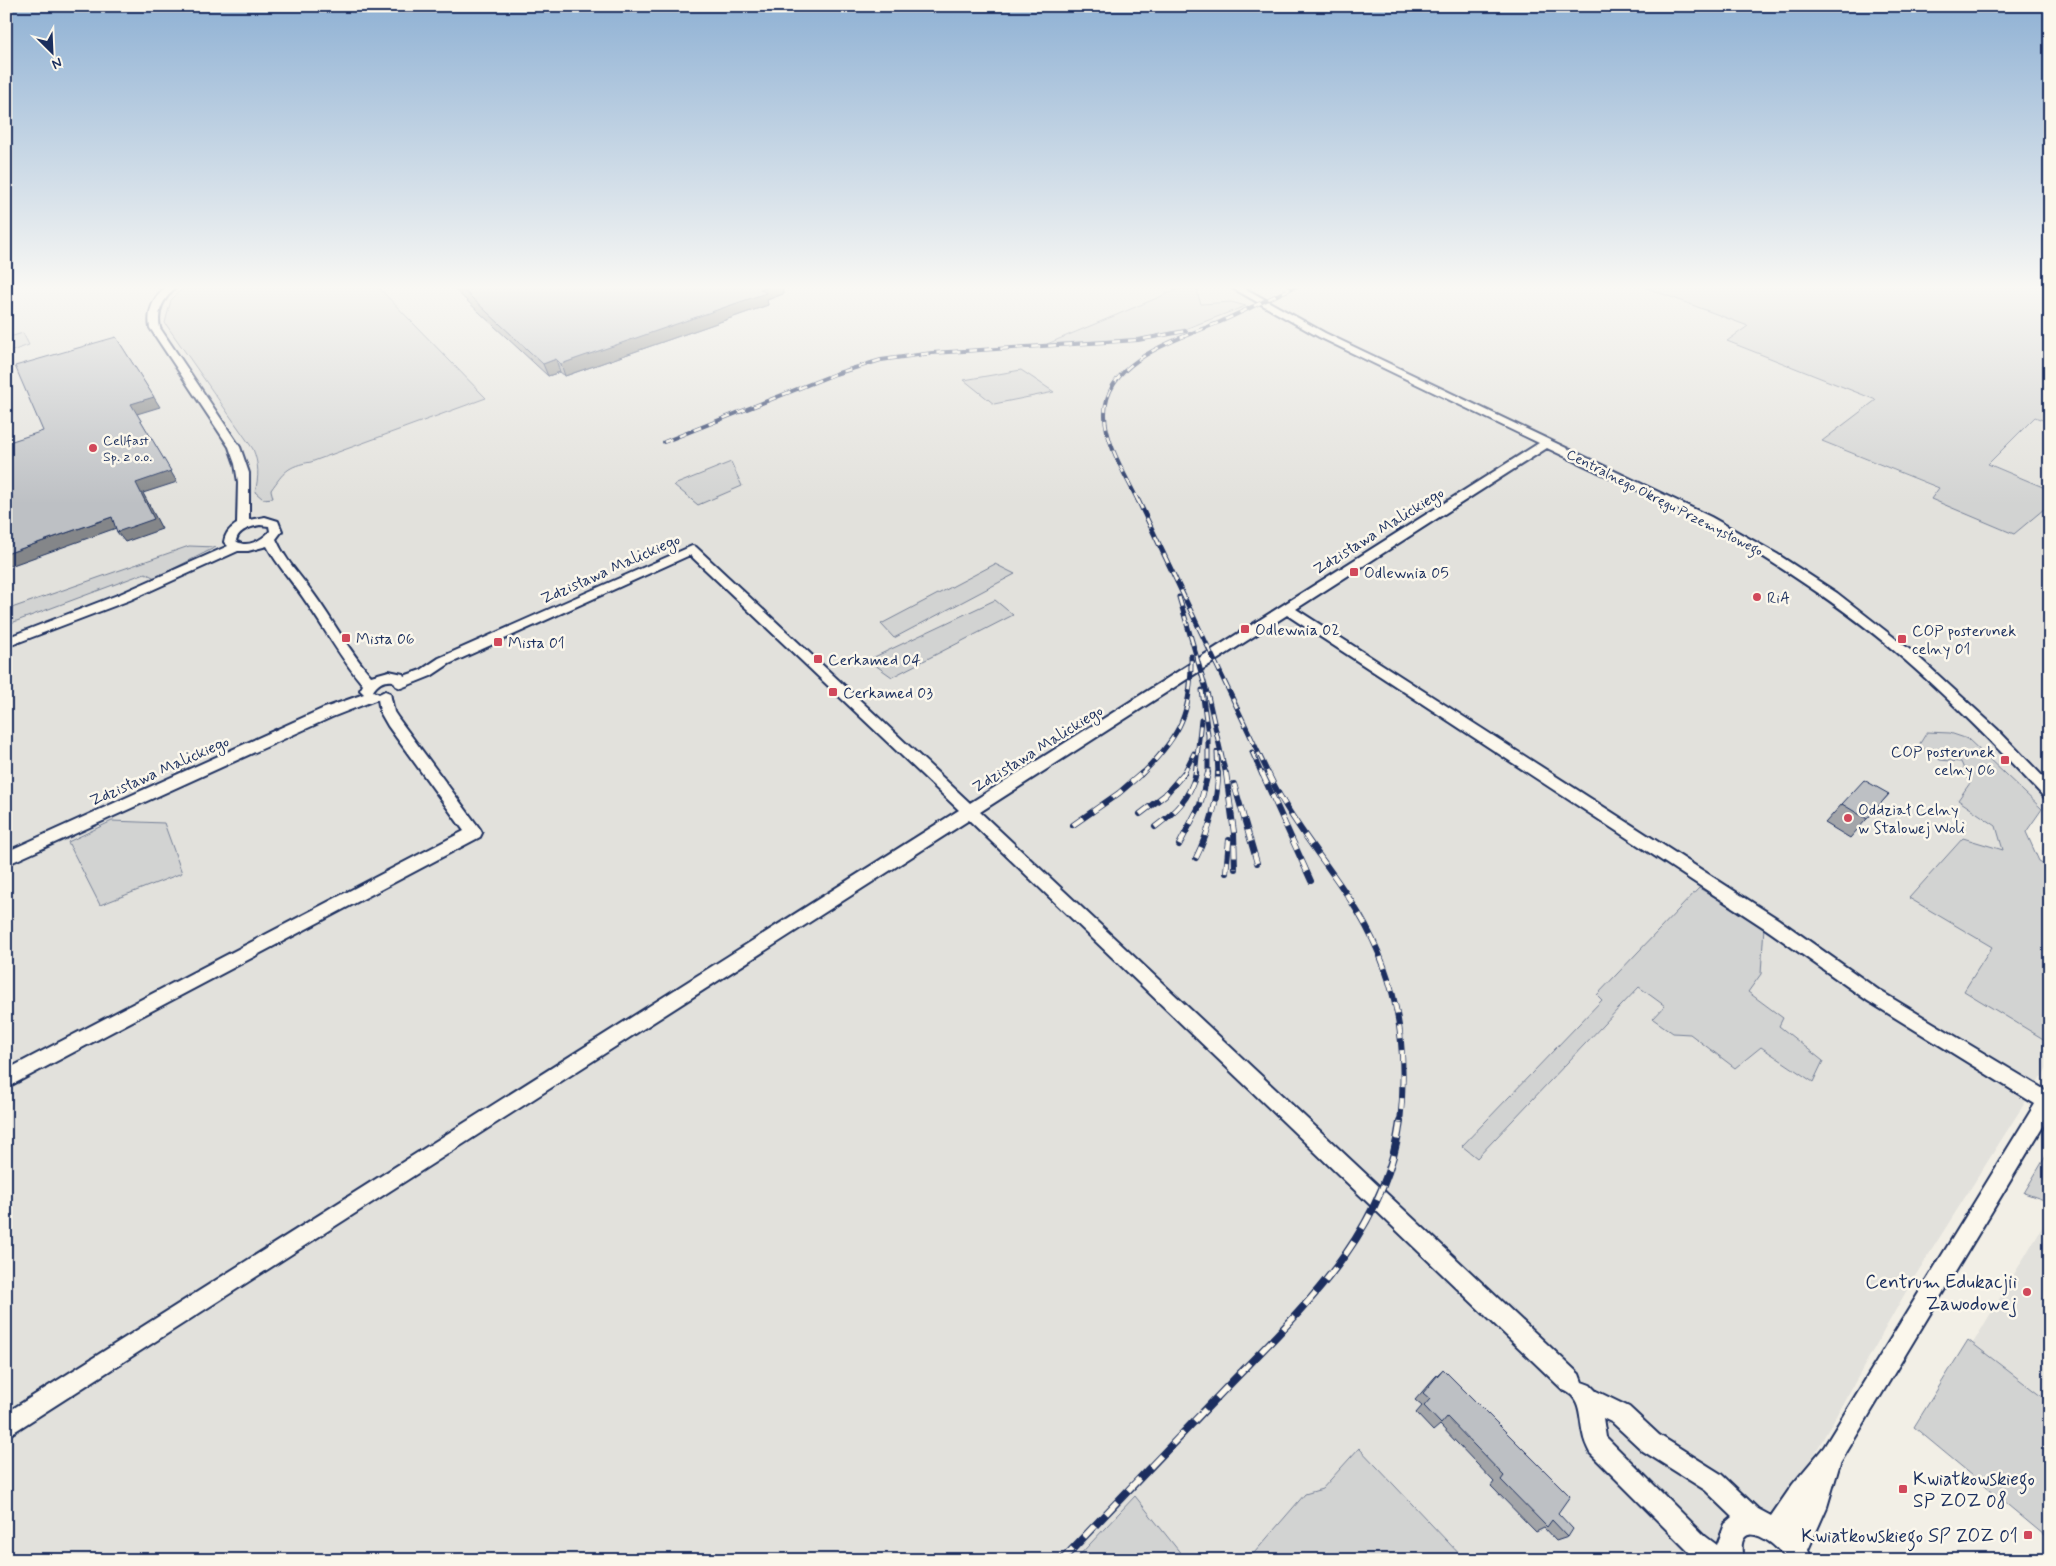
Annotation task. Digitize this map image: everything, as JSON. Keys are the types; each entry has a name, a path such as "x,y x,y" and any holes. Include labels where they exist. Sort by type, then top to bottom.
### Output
{"street":[{"path":"175,358 236,448 243,467 244,502 242,526"},
{"name":"Centralnego Okręgu Przemysłowego","path":"1370,358 1740,538 1773,557 1832,596 1886,636 1992,733 2049,794"},
{"name":"Zdzisława Malickiego","path":"399,680 426,672 444,661 692,550 969,812 1547,443"},
{"path":"244,502 259,522"},
{"path":"233,544 232,534 242,526 269,522 276,528 276,531 270,539 256,546"},
{"path":"6,1080 474,833 394,722 375,688 359,672 356,665 338,642 315,595 282,560 270,539"},
{"path":"6,643 92,610 166,578 233,544 256,546 282,560"},
{"path":"1286,610 1772,924 1874,996 1929,1031 2048,1099 1832,1455 1768,1527"},
{"path":"390,675 399,680 398,689 375,688 390,675"},
{"name":"Zdzisława Malickiego","path":"6,859 327,713 375,688"},
{"path":"6,1426 969,812 1580,1391 1621,1415 1651,1442 1713,1482 1750,1517 1768,1527 1798,1555 1832,1455"},
{"path":"1580,1391 1592,1416 1594,1437 1598,1446 1697,1544 1718,1560"},
{"path":"1731,1560 1729,1544 1732,1534 1738,1527 1746,1523 1768,1527"}],"shaded area":[{"path":"6,358 1771,358 1877,400 1822,441 1939,489 1931,499 2014,534 2050,504 2050,808 2042,809 2026,832 2039,861 2050,867 2050,1063 1912,1281 1792,1494 1779,1510 1770,1513 1734,1515 1724,1522 1718,1539 1720,1560 6,1560"},
{"path":"190,358 447,358 486,398 291,468 283,474 271,490 273,498 263,499 255,492 258,470 253,449"},
{"path":"1770,358 2050,358 2050,423 2035,417 1988,464 2050,490 2050,504 2014,534 1931,499 1939,488 1822,441 1876,400"},
{"path":"1021,370 1054,392 994,404 964,380"},
{"path":"2035,417 2050,423 2050,490 1987,464"},
{"path":"731,462 742,486 698,505 674,485"},
{"path":"189,546 216,547 155,578 145,573 6,625 6,610"},
{"path":"995,564 1015,574 894,638 881,624"},
{"path":"995,600 1013,615 892,677 868,660"},
{"path":"1927,732 1950,733 1968,739 2042,809 2026,832 2039,861 2050,867 2050,1043 1964,991 1992,947 1909,898 1963,838 2003,850 1996,826 1958,800 1970,783 1961,762 1940,760 1919,745"},
{"path":"112,821 164,823 182,873 100,905 68,842"},
{"path":"1699,888 1764,926 1761,974 1748,992 1783,1018 1779,1026 1823,1061 1813,1082 1761,1047 1735,1068 1690,1034 1673,1033 1653,1019 1665,1006 1639,987 1477,1158 1462,1146 1602,1000 1597,995"},
{"path":"2050,1149 2050,1202 2024,1193"},
{"name":"Centrum Edukacjii Zawodowej","path":"2050,1214 2050,1500 1957,1370"},
{"path":"1968,1340 2050,1403 2050,1540 1914,1427"},
{"path":"1359,1448 1465,1560 1248,1560 1305,1494 1322,1489"},
{"path":"1135,1496 1186,1560 1075,1560"}],"building":[{"name":"Cellfast Sp. z o.o.","path":"43,358 129,358 154,397 131,404 171,471 136,483 154,519 117,532 112,517 6,554 6,443 43,431 15,366"},
{"path":"537,358 578,358 561,364 556,359 543,364"},
{"path":"1864,780 1889,794 1867,819 1842,804"},
{"path":"1443,1369 1570,1496 1558,1513 1573,1529 1568,1537 1552,1520 1547,1527 1501,1480 1504,1476 1447,1417 1441,1424 1424,1406 1430,1399 1423,1393"}],"railway":[{"path":"664,442 835,374 881,360 895,358"},
{"path":"1138,501 1112,447 1105,413 1109,394 1118,378 1131,365 1142,358"},
{"path":"1138,500 1268,774"},
{"path":"1179,597 1208,696 1226,775"},
{"path":"1141,775 1166,748 1181,722 1189,693 1191,656"},
{"path":"1202,690 1208,735 1208,773"},
{"path":"1195,775 1201,720"},
{"path":"1217,752 1218,775"},
{"path":"1252,752 1262,775"},
{"path":"1184,773 1194,753"},
{"path":"1073,825 1119,793 1142,773"},
{"path":"1140,814 1165,795 1184,773"},
{"path":"1155,827 1169,816 1186,798 1196,773"},
{"path":"1179,845 1200,805 1208,773"},
{"path":"1226,773 1234,833 1235,869"},
{"path":"1262,773 1311,881"},
{"path":"1268,774 1286,807 1351,901 1379,953 1389,980 1400,1035 1402,1064 1400,1123"},
{"path":"1196,858 1212,817 1218,775"},
{"path":"1234,784 1257,863"},
{"path":"1226,873 1229,840"},
{"path":"1062,1560 1282,1330 1335,1269 1358,1236 1377,1200 1391,1163 1400,1122"}],"place":[{"name":"Cellfast Sp. z o.o.","path":"93,448"},
{"name":"Odlewnia 05","path":"1354,572"},
{"name":"RiA","path":"1757,597"},
{"name":"Odlewnia 02","path":"1245,629"},
{"name":"Mista 06","path":"346,638"},
{"name":"COP posterunek celny 01","path":"1902,639"},
{"name":"Mista 01","path":"498,642"},
{"name":"Cerkamed 04","path":"818,659"},
{"name":"Cerkamed 03","path":"833,692"},
{"name":"COP posterunek celny 06","path":"2005,760"},
{"name":"Oddział Celny w Stalowej Woli","path":"1848,818"},
{"name":"Centrum Edukacjii Zawodowej","path":"2027,1292"},
{"name":"Kwiatkowskiego SP ZOZ 08","path":"1903,1489"},
{"name":"Kwiatkowskiego SP ZOZ 01","path":"2028,1535"}]}
